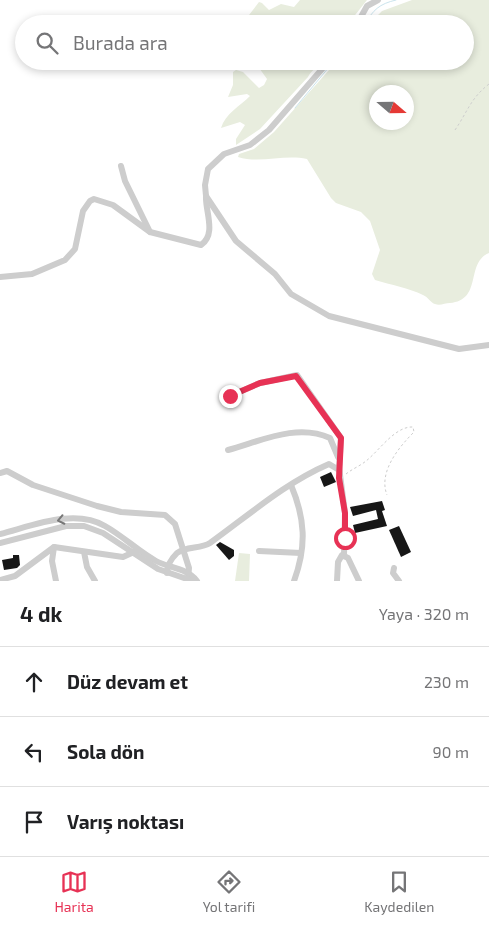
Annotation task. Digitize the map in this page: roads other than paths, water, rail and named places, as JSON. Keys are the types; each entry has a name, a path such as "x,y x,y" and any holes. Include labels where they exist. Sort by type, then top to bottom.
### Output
{"street":[{"path":"362,15 367,6 378,0"},
{"path":"0,277 32,274 65,260 74,249 83,211 90,201 94,199 113,205 150,232 198,246 204,244 210,225 205,185 208,169 224,154 250,146 269,130 321,70"},
{"path":"121,166 125,181 150,232"},
{"path":"206,196 236,240 274,274 291,294 329,316 459,349 489,345"},
{"path":"230,396 260,383 296,376 341,438 339,474"},
{"path":"228,450 284,433 321,434 332,440 338,455 345,513 344,555 339,559 337,581"},
{"path":"167,573 168,565 175,556 185,550 208,545 258,506 312,471 329,464 339,474"},
{"path":"0,474 7,471 33,485 97,506 121,512 165,516 176,524 192,579"},
{"path":"291,485 303,520 301,553 294,581"},
{"path":"0,534 79,518 100,523 167,573 192,579"},
{"path":"0,543 78,525 103,533 192,579"},
{"path":"0,580 10,580 54,547 123,557 136,551"},
{"path":"54,547 52,561 56,581"},
{"path":"84,552 87,567 95,581"},
{"path":"259,552 301,553"},
{"path":"344,555 348,558 359,581"},
{"path":"394,568 393,573 399,581"}],"waterway":[{"path":"371,15 385,3 396,0"},
{"path":"295,108 327,70"}]}
